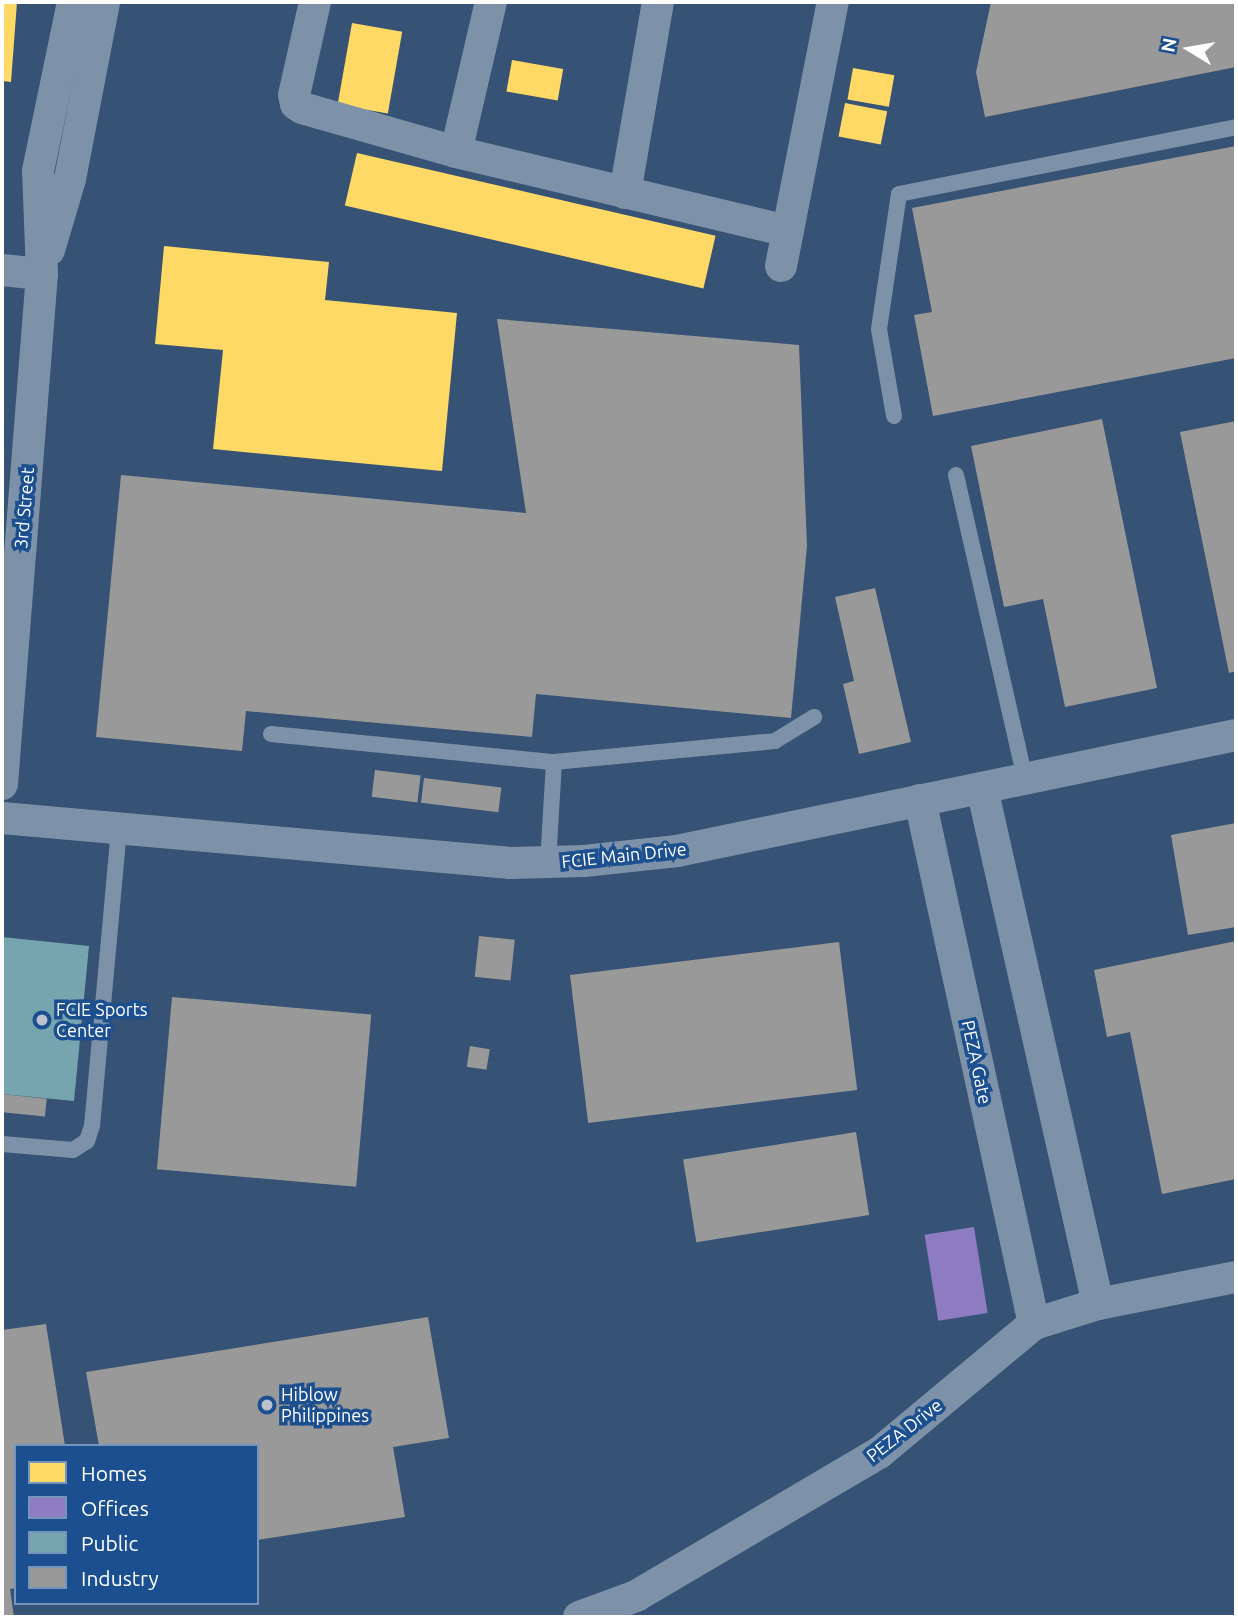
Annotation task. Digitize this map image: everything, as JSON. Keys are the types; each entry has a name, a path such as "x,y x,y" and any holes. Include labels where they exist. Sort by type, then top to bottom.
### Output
{"street":[{"name":"3rd Street","path":"2,784 42,274 37,171 73,2"},
{"name":"3rd Street","path":"42,274 70,179 104,2"},
{"path":"315,2 294,95 296,104 302,108 456,152 788,231"},
{"path":"456,152 491,2"},
{"path":"625,194 658,2"},
{"path":"781,266 833,2"},
{"path":"2,270 42,274"},
{"name":"FCIE Main Drive","path":"2,818 511,863 548,863 677,851 1236,735"},
{"path":"982,788 1098,1304"},
{"name":"PEZA Gate","path":"919,800 1034,1324"},
{"name":"PEZA Drive","path":"579,1617 636,1596 879,1453 1034,1324 1098,1304 1236,1277"}],"lane":[{"path":"894,416 879,329 899,194 1236,127"},
{"path":"956,475 1025,779"},
{"path":"271,734 554,762 775,741 814,717"},
{"path":"548,863 554,762"},
{"path":"2,1144 73,1150 87,1141 93,1126 119,828"}],"building: Homes":[{"path":"2,2 17,2 11,82 2,81"},
{"path":"352,23 402,32 388,114 338,105"},
{"path":"512,60 563,69 558,101 506,92"},
{"path":"853,68 894,75 889,107 847,100"},
{"path":"845,103 887,111 881,145 839,136"},
{"path":"357,153 716,236 703,288 345,206"},
{"path":"164,246 329,262 325,300 457,313 442,471 213,449 223,350 155,344"}],"building: Offices":[{"path":"974,1227 988,1313 938,1321 925,1235"}],"building: Public":[{"name":"FCIE Sports Center","path":"2,937 89,946 74,1101 2,1094"}],"building: Industry":[{"path":"991,2 1236,2 1236,67 985,117 976,72"},
{"path":"1236,146 1236,358 933,416 914,315 932,312 912,208"},
{"path":"497,319 799,345 807,546 791,718 536,694 532,737 246,711 242,751 96,737 121,475 526,513"},
{"path":"1102,419 1157,688 1065,707 1043,599 1004,607 971,446"},
{"path":"1236,421 1236,671 1229,673 1180,432"},
{"path":"875,588 911,742 859,754 843,684 854,681 835,597"},
{"path":"375,770 421,776 417,802 372,797"},
{"path":"424,778 501,788 498,812 421,803"},
{"path":"1236,823 1236,927 1188,935 1171,835"},
{"path":"479,936 515,940 511,981 475,977"},
{"path":"1236,941 1236,1179 1162,1194 1130,1032 1107,1037 1094,970"},
{"path":"839,942 857,1090 588,1123 570,975"},
{"path":"172,997 371,1014 356,1187 157,1169"},
{"path":"470,1046 490,1049 486,1070 467,1067"},
{"path":"2,1094 47,1099 45,1117 2,1112"},
{"path":"856,1132 869,1215 696,1242 683,1159"},
{"name":"Hiblow Philippines","path":"428,1317 449,1438 393,1447 405,1517 259,1540 259,1444 99,1444 86,1372"},
{"path":"46,1324 65,1444 14,1444 14,1588 10,1589 14,1617 2,1617 2,1330"}],"place":[{"name":"FCIE Sports Center","path":"42,1020"},
{"name":"Hiblow Philippines","path":"267,1405"}]}
